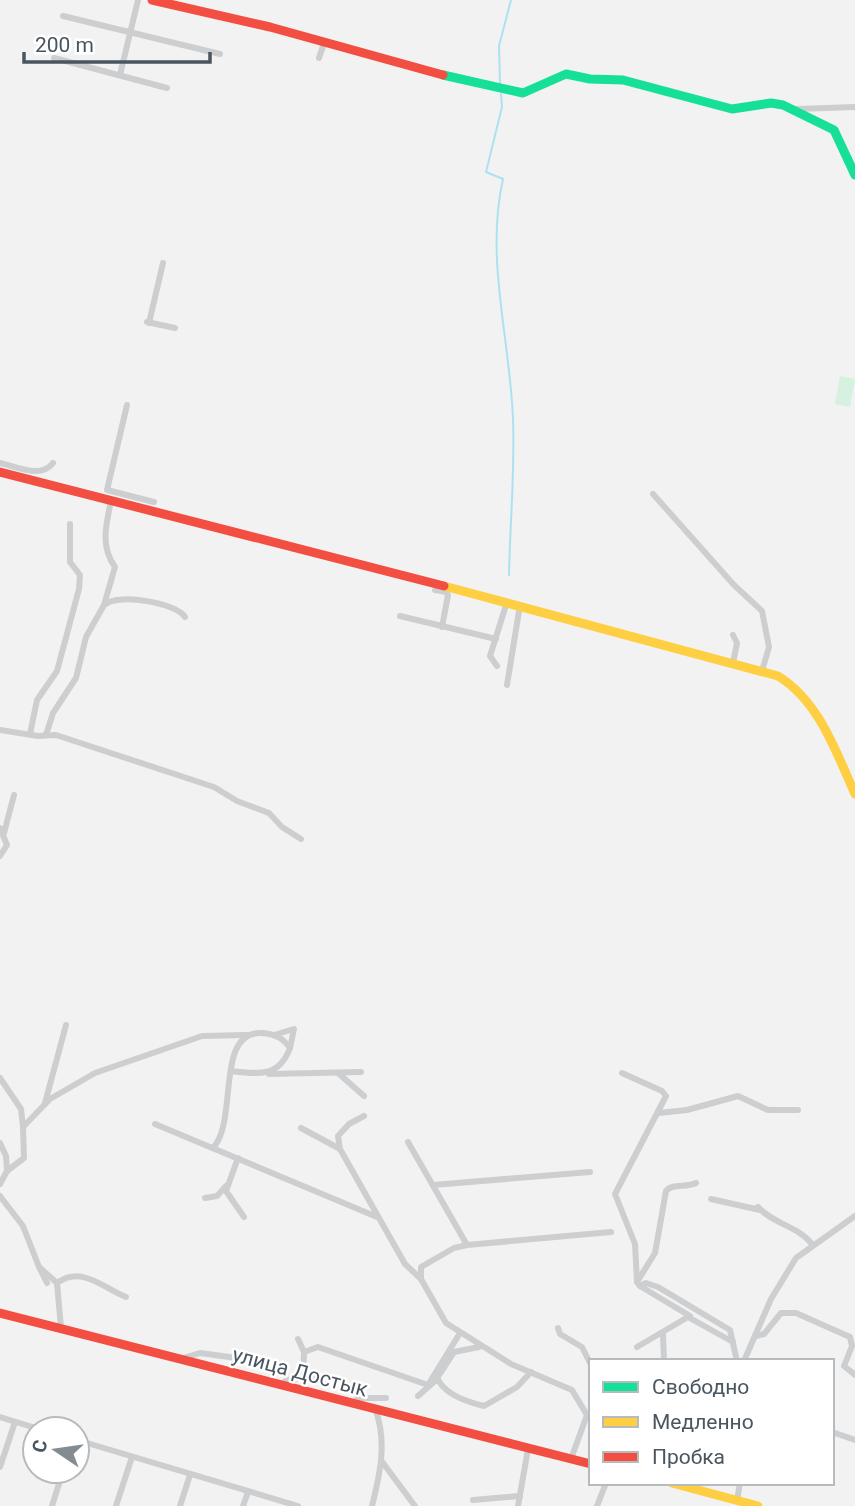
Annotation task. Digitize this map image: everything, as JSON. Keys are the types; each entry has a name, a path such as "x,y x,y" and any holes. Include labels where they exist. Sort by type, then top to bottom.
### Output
{"street":[{"path":"120,75 138,0"},
{"path":"152,0 270,27 512,92 523,93 558,75 566,74 590,79 623,80 732,109 771,103 796,110 834,130 855,175"},
{"path":"63,16 220,54"},
{"path":"319,58 324,43"},
{"path":"54,58 167,88"},
{"path":"796,110 847,110 855,107"},
{"path":"163,263 148,323 175,328"},
{"path":"127,405 107,490 154,502"},
{"path":"0,463 37,472 48,469 53,463"},
{"path":"0,472 442,590 520,605 788,680 808,702 855,794"},
{"path":"653,494 734,585 762,611 769,647 762,671"},
{"path":"46,735 53,713 76,678 86,637 104,605 115,567 106,553 105,542 111,501"},
{"path":"30,734 37,700 57,671 79,589 80,575 70,562 70,523"},
{"path":"442,590 448,606 442,627"},
{"path":"104,605 110,600 123,598 175,608 185,617"},
{"path":"497,666 490,656 507,602"},
{"path":"508,685 520,605"},
{"path":"400,617 496,639"},
{"path":"733,635 737,639 733,663"},
{"path":"0,730 56,735 214,787 237,801 269,813 282,827 301,839"},
{"path":"0,856 6,845 2,831 15,795"},
{"path":"44,1104 66,1026"},
{"path":"23,1127 44,1104 66,1088 124,1062 202,1037 274,1035 294,1030 290,1048 280,1065 266,1074"},
{"path":"213,1148 227,1121 236,1046 247,1035"},
{"path":"274,1035 290,1048"},
{"path":"231,1071 266,1074 361,1072"},
{"path":"338,1073 364,1096"},
{"path":"622,1073 666,1093 659,1113 615,1194 635,1244 638,1284"},
{"path":"0,1078 21,1109 23,1127 24,1158 5,1169"},
{"path":"659,1113 687,1110 738,1096 768,1110 799,1110"},
{"path":"331,1145 349,1124 364,1116"},
{"path":"155,1124 377,1217"},
{"path":"301,1128 340,1149"},
{"path":"338,1136 340,1149 377,1217 407,1268 421,1279 446,1323 481,1346 572,1390 587,1415"},
{"path":"408,1142 467,1245"},
{"path":"0,1143 6,1156 0,1184"},
{"path":"205,1198 217,1196 227,1188 238,1158"},
{"path":"433,1185 590,1171"},
{"path":"638,1284 655,1253 666,1191 671,1186 690,1186 696,1183"},
{"path":"227,1188 244,1217"},
{"path":"1,1196 23,1226 47,1283"},
{"path":"711,1199 759,1209 803,1235 812,1244"},
{"path":"746,1359 764,1313 796,1258 812,1244 855,1216"},
{"path":"421,1279 421,1267 454,1248 611,1232"},
{"path":"39,1267 57,1283 61,1328"},
{"path":"57,1283 72,1276 84,1278 126,1297"},
{"path":"638,1284 646,1283 658,1287 730,1330 737,1359"},
{"path":"638,1284 733,1342"},
{"name":"улица Достык","path":"0,1313 589,1464"},
{"path":"756,1336 764,1334 781,1313 796,1314 850,1337 852,1346 844,1366 855,1375"},
{"path":"637,1348 663,1334 682,1319 692,1317"},
{"path":"558,1328 560,1334 582,1347 589,1361"},
{"path":"428,1385 460,1333"},
{"path":"663,1334 664,1359"},
{"path":"298,1339 304,1352 306,1372 303,1378"},
{"path":"418,1396 437,1377 454,1352 481,1346"},
{"path":"304,1352 318,1347 326,1349 428,1385"},
{"path":"180,1359 200,1353 266,1362"},
{"path":"437,1377 441,1386 450,1393 484,1406 517,1387 531,1372"},
{"path":"279,1385 282,1381 316,1377"},
{"path":"352,1404 358,1398 386,1398"},
{"path":"372,1506 383,1464 381,1425 376,1410"},
{"path":"571,1459 589,1410"},
{"path":"0,1417 21,1424"},
{"path":"0,1467 15,1422"},
{"path":"834,1433 855,1440"},
{"path":"91,1444 298,1506"},
{"path":"518,1506 528,1449"},
{"path":"116,1506 132,1457"},
{"path":"383,1464 415,1506"},
{"path":"180,1506 191,1475"},
{"path":"52,1506 59,1485"},
{"path":"597,1506 605,1485"},
{"path":"680,1485 758,1506"},
{"path":"737,1500 740,1485"},
{"path":"243,1506 248,1492"},
{"path":"473,1500 520,1496"}],"green space":[{"path":"840,376 855,379 850,407 835,404"}],"waterway":[{"path":"500,83 499,46 511,0"},
{"path":"501,94 502,107 486,172 503,179 498,209 497,269 513,419 509,575"}],"traffic: fast":[{"path":"443,75 523,93 566,74 590,79 623,80 732,109 771,103 783,105 834,130 855,175"}],"traffic: slow":[{"path":"444,586 778,676 805,699 815,713 855,794"},
{"path":"679,1485 758,1506"}],"traffic: jam":[{"path":"152,0 270,27 443,75"},
{"path":"0,472 444,586"},
{"path":"0,1313 589,1463"}]}
